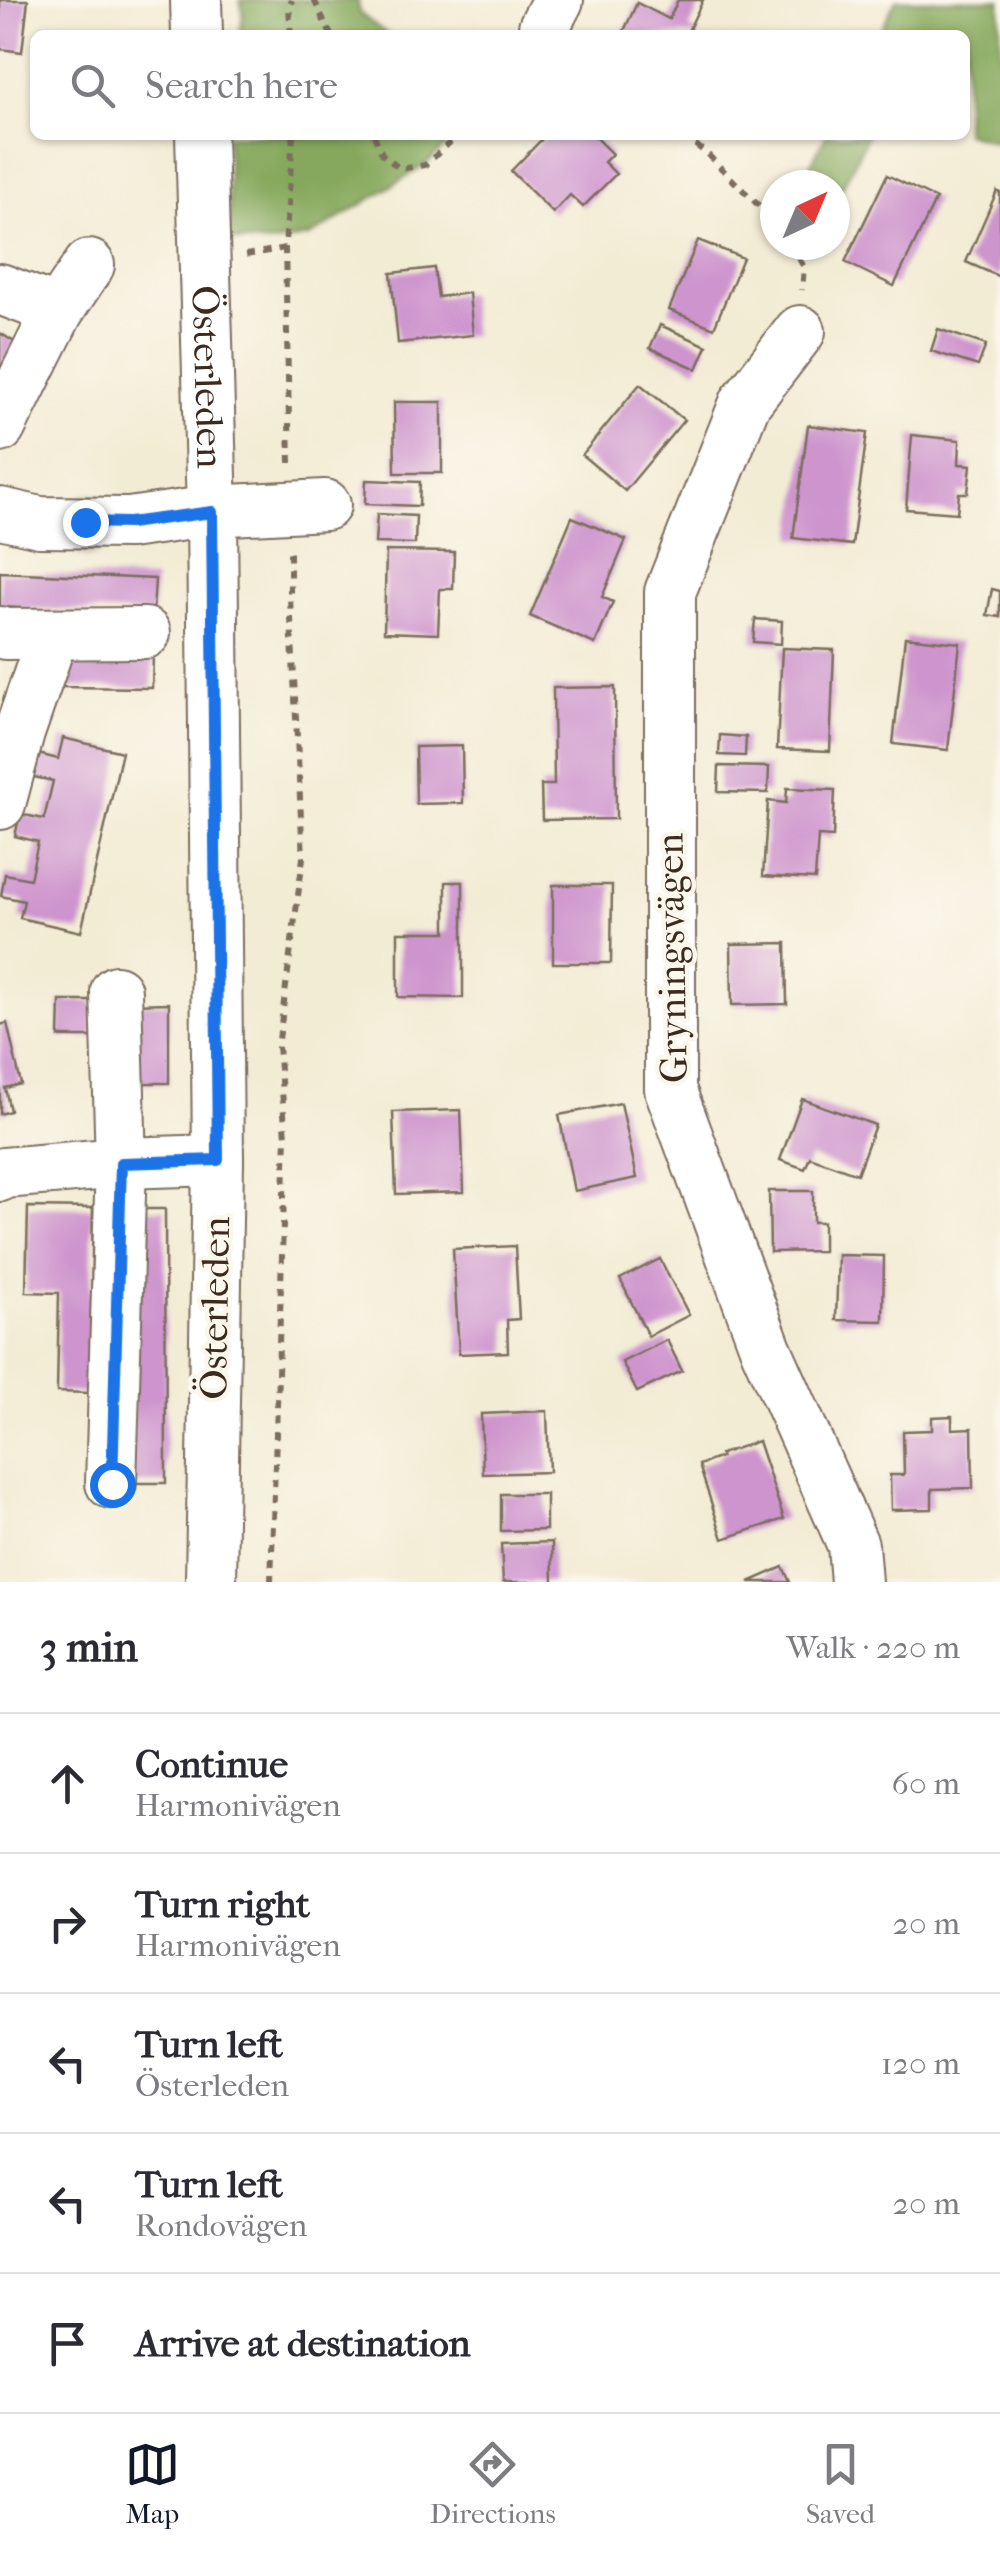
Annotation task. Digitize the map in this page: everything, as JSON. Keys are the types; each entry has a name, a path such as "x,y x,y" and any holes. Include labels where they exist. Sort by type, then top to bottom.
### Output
{"street":[{"path":"196,0 197,30"},
{"name":"Österleden","path":"201,140 212,512 218,1160 211,1582"},
{"path":"0,426 58,312 89,264"},
{"path":"0,289 58,312"},
{"name":"Gryningsvägen","path":"800,332 745,403 670,592 670,1089 766,1349 853,1545 856,1582"},
{"path":"0,514 40,522 129,523 212,512 307,506"},
{"path":"0,632 145,633"},
{"path":"0,804 53,634"},
{"path":"112,1484 121,1163 116,992"},
{"path":"0,1176 121,1163 218,1160"}],"path":[{"path":"291,30 292,0"},
{"path":"314,0 329,30"},
{"path":"270,1582 286,1136 278,1047 303,858 290,598 307,506 285,248 293,140"},
{"path":"376,140 382,154 400,168 424,166 453,140"},
{"path":"689,140 760,207"}],"green space":[{"path":"240,0 358,0 359,13 381,30 241,30"},
{"path":"896,0 1000,0 1000,143 970,134 970,30 881,30"},
{"path":"227,140 452,140 425,165 309,237 269,244 230,240"},
{"path":"823,140 866,140 850,172 808,170"}],"building":[{"path":"0,0 28,0 22,52 0,49"},
{"path":"678,0 703,0 691,30 624,30 637,3 669,19"},
{"path":"541,140 598,140 612,154 604,162 616,174 583,207 570,195 553,213 511,171"},
{"path":"887,175 936,199 894,286 845,262 850,260 850,252"},
{"path":"997,191 1000,193 1000,277 966,262"},
{"path":"698,240 743,258 714,328 669,310"},
{"path":"434,268 438,297 469,293 473,335 398,343 391,273"},
{"path":"660,325 707,346 697,369 650,348"},
{"path":"938,329 986,345 978,366 931,351"},
{"path":"0,333 19,345 0,376"},
{"path":"640,384 684,420 625,491 582,455"},
{"path":"394,402 442,402 442,473 395,473"},
{"path":"808,425 867,433 852,545 793,538"},
{"path":"912,435 960,440 959,464 971,465 968,493 959,493 957,513 906,509"},
{"path":"366,480 420,482 419,506 365,504"},
{"path":"377,514 416,516 415,544 375,543"},
{"path":"572,517 626,540 602,597 613,602 595,644 530,616"},
{"path":"386,551 454,552 453,589 440,589 438,634 384,632"},
{"path":"0,572 155,579 153,614 0,607"},
{"path":"992,589 1000,591 1000,617 987,615"},
{"path":"755,619 782,621 781,644 753,642"},
{"path":"905,637 960,643 948,750 893,744"},
{"path":"782,648 834,650 830,751 777,749"},
{"path":"60,654 153,655 152,688 60,687"},
{"path":"615,687 616,819 542,820 541,785 554,785 553,688"},
{"path":"720,735 746,737 745,756 719,755"},
{"path":"63,738 122,752 81,932 20,918 24,901 1,896 5,874 30,879 38,842 15,836 20,814 44,819 53,781 29,776 34,753 58,759"},
{"path":"462,746 463,803 416,804 415,747"},
{"path":"719,766 769,767 768,793 718,792"},
{"path":"787,788 835,790 833,837 818,836 815,879 763,876 768,801 786,803"},
{"path":"446,882 463,882 463,998 398,997 398,932 446,932"},
{"path":"553,885 612,885 611,963 553,963"},
{"path":"786,943 787,1004 732,1005 731,944"},
{"path":"60,1001 93,1001 93,1037 59,1037"},
{"path":"169,1003 169,1083 134,1083 133,1004"},
{"path":"7,1023 21,1084 5,1088 10,1111 0,1114 0,1025"},
{"path":"802,1099 875,1125 857,1174 810,1157 805,1169 780,1160"},
{"path":"621,1103 637,1178 574,1191 559,1115"},
{"path":"461,1110 464,1192 396,1194 393,1112"},
{"path":"769,1191 813,1191 813,1222 823,1222 823,1251 770,1252"},
{"path":"28,1207 93,1208 89,1393 57,1392 59,1293 26,1292"},
{"path":"132,1209 165,1209 166,1483 132,1483"},
{"path":"515,1246 519,1319 507,1320 508,1352 459,1354 453,1249"},
{"path":"838,1255 884,1256 883,1321 836,1320"},
{"path":"660,1259 689,1315 648,1336 620,1279"},
{"path":"667,1340 682,1371 637,1392 622,1362"},
{"path":"547,1411 549,1472 483,1474 481,1414"},
{"path":"952,1416 952,1429 972,1428 973,1488 932,1489 932,1509 891,1510 890,1475 904,1475 903,1431 932,1430 932,1417"},
{"path":"758,1441 784,1519 723,1539 699,1465"},
{"path":"501,1494 546,1494 546,1530 501,1531"},
{"path":"552,1542 553,1582 503,1582 501,1544"},
{"path":"783,1567 790,1582 749,1582"}],"route":[{"path":"85,522 129,523 212,512 218,1160 121,1163 112,1484"}]}
